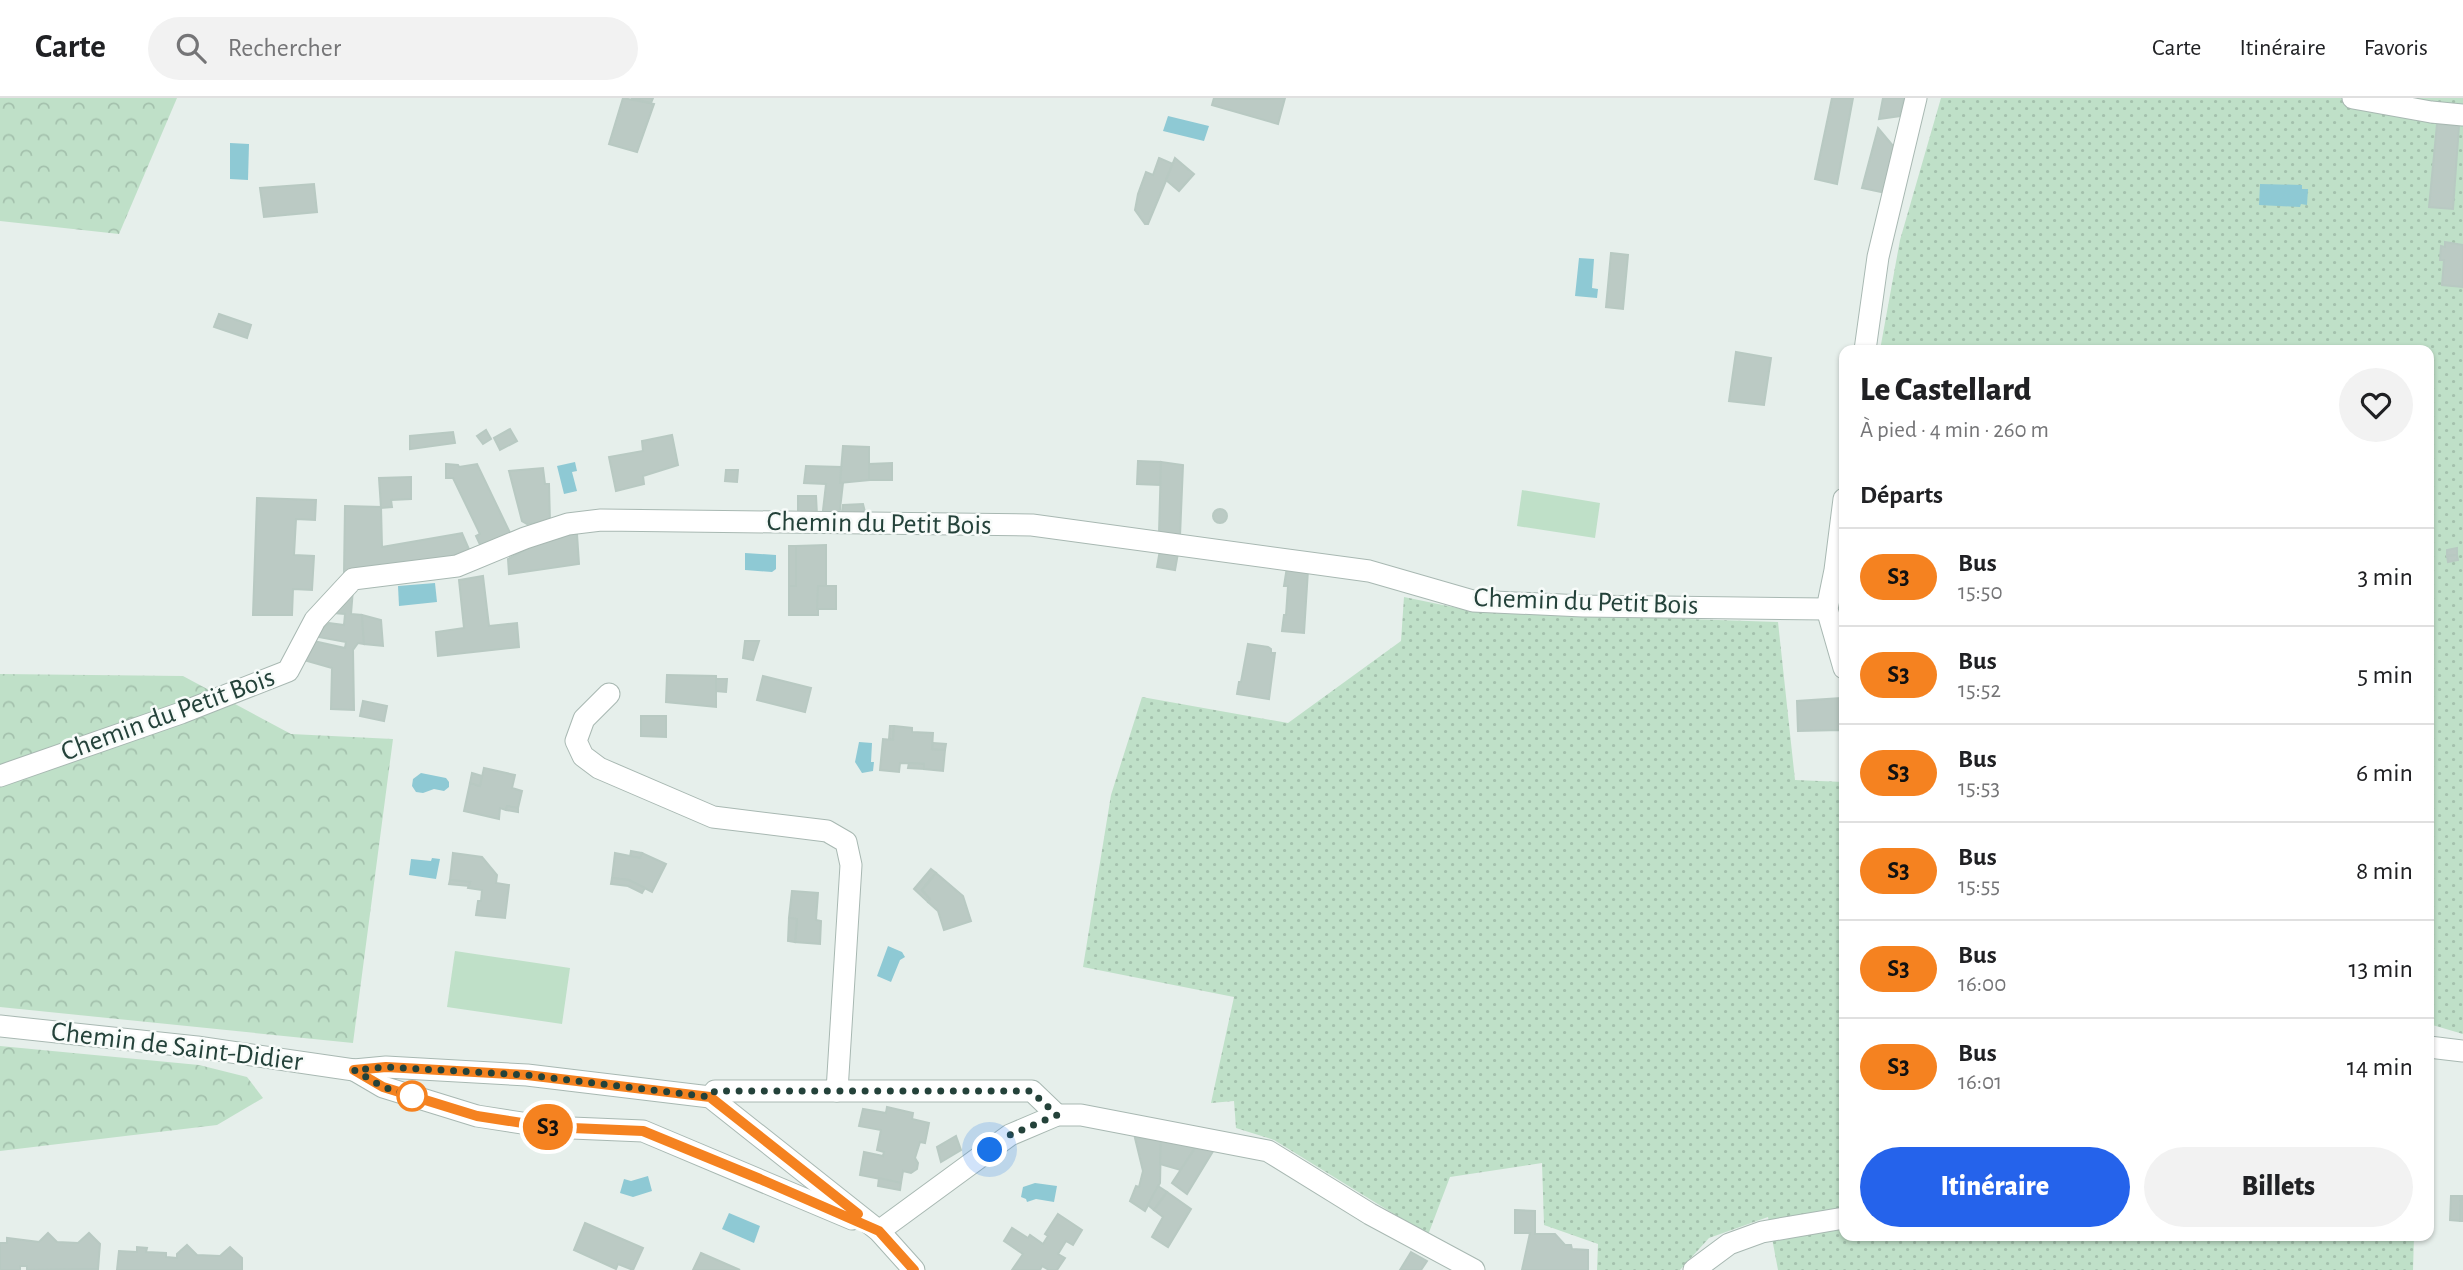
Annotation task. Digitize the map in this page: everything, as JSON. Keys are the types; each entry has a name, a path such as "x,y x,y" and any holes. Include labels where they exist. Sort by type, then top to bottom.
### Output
{"street":[{"path":"1866,345 1878,257 1916,98"},
{"path":"2353,98 2463,116"},
{"name":"Chemin du Petit Bois","path":"0,776 181,713 288,671 315,620 353,579 457,566 525,538 568,524 601,520 1032,525 1369,571 1473,601 1583,607 1827,609"},
{"path":"1839,538 1827,609 1839,651"},
{"path":"609,694 584,719 576,741 583,756 599,768 713,817 827,831 846,842 851,865 837,1091"},
{"name":"Chemin de Saint-Didier","path":"0,1026 197,1047 354,1070"},
{"path":"2434,1048 2463,1051"},
{"path":"354,1070 386,1067 527,1075 710,1097 879,1231 914,1270"},
{"path":"354,1070 383,1087 477,1116 548,1127 643,1131 879,1231"},
{"path":"710,1097 715,1091 1031,1091 1057,1115"},
{"path":"879,1231 1010,1135 1057,1115 1081,1115 1268,1151 1370,1214 1474,1270"},
{"path":"1694,1270 1729,1244 1751,1236 1839,1219"}],"green space":[{"path":"0,98 177,98 119,234 0,221"},
{"path":"1941,98 2463,98 2463,1034 2434,1025 2434,345 1881,345 1900,240"},
{"path":"1522,490 1600,503 1595,538 1517,526"},
{"path":"1404,597 1477,612 1778,622 1795,780 1839,782 1839,1241 2414,1241 2413,1270 1778,1270 1768,1217 1709,1238 1680,1270 1597,1270 1598,1244 1544,1225 1542,1163 1450,1177 1428,1235 1274,1140 1236,1128 1234,1101 1211,1103 1234,997 1083,967 1111,795 1142,697 1288,723 1401,641"},
{"path":"0,674 183,676 291,734 393,739 353,1043 0,1007"},
{"path":"455,951 570,968 562,1024 447,1007"},
{"path":"0,1046 199,1065 247,1077 263,1098 217,1125 0,1151"}],"water":[{"path":"1168,116 1209,126 1204,141 1163,131"},
{"path":"230,143 249,144 248,180 230,179"},
{"path":"2260,184 2302,185 2302,189 2308,189 2307,205 2259,205"},
{"path":"1579,258 1594,259 1592,288 1598,289 1597,298 1575,296"},
{"path":"575,462 577,471 572,472 577,491 564,494 557,466"},
{"path":"745,553 776,555 776,569 772,572 745,570"},
{"path":"435,583 437,602 399,606 398,586"},
{"path":"859,742 872,743 873,771 862,773 855,762"},
{"path":"421,773 446,778 449,787 444,791 434,789 423,793 416,792 412,786 413,779"},
{"path":"432,858 440,859 436,879 409,875 411,859 431,861"},
{"path":"888,946 902,952 905,957 900,960 891,982 877,976"},
{"path":"648,1176 652,1191 633,1197 620,1193 624,1179 631,1181"},
{"path":"1035,1183 1057,1186 1054,1202 1036,1199 1027,1202 1021,1197 1023,1187"},
{"path":"729,1213 760,1226 754,1243 722,1229"}],"building":[{"path":"623,98 654,104 637,152 609,144"},
{"path":"631,98 653,98 651,103"},
{"path":"1214,98 1285,98 1278,124 1212,105"},
{"path":"1832,98 1853,98 1837,184 1815,179"},
{"path":"1883,98 1904,98 1900,116 1879,119"},
{"path":"2437,124 2459,126 2453,209 2429,207"},
{"path":"1878,128 1894,147 1886,193 1862,188"},
{"path":"1159,158 1173,164 1148,224 1145,224 1135,210 1138,194 1146,172 1153,175"},
{"path":"1175,158 1194,174 1179,191 1166,180"},
{"path":"314,184 317,212 264,217 260,188"},
{"path":"2445,242 2463,245 2463,287 2442,285 2444,260 2440,260 2441,246 2445,247"},
{"path":"1611,253 1628,255 1623,309 1606,307"},
{"path":"219,314 251,325 247,338 214,327"},
{"path":"1736,352 1771,358 1764,405 1729,401"},
{"path":"510,429 517,441 500,450 494,438"},
{"path":"486,430 491,439 483,444 477,436"},
{"path":"453,432 455,443 410,449 410,436"},
{"path":"672,435 678,465 643,476 644,484 616,491 609,457 643,451 642,441"},
{"path":"843,446 869,447 869,480 840,483"},
{"path":"1138,461 1161,462 1160,485 1137,484"},
{"path":"1161,462 1183,465 1180,536 1159,533"},
{"path":"892,463 892,480 869,480 869,464"},
{"path":"446,464 459,467 477,464 512,537 482,549 476,536 480,534 453,478 446,478"},
{"path":"806,466 841,467 840,483 843,483 839,518 822,519 826,484 804,483"},
{"path":"543,468 545,484 549,484 550,522 527,524 522,521 509,471"},
{"path":"726,470 738,470 737,482 725,481"},
{"path":"411,477 411,499 391,500 392,507 381,508 379,478"},
{"path":"798,496 816,496 817,515 798,515"},
{"path":"257,498 316,500 315,520 296,519 294,555 314,556 312,590 293,589 292,615 253,615"},
{"path":"863,504 865,512 858,518 841,518 843,505"},
{"path":"345,506 381,507 382,547 462,533 471,554 344,574"},
{"path":"1217,509 1223,509 1227,516 1223,523 1217,523 1213,519 1213,513"},
{"path":"577,534 579,564 509,574 508,559 551,536"},
{"path":"826,545 826,586 818,586 818,615 789,615 789,586 796,586 796,546"},
{"path":"789,546 796,546 796,586 789,586"},
{"path":"2457,548 2457,555 2447,556 2447,550"},
{"path":"1160,550 1178,553 1175,570 1157,567"},
{"path":"2457,555 2458,560 2448,562 2447,556"},
{"path":"1287,567 1308,570 1304,633 1282,631 1286,615 1288,586 1284,586"},
{"path":"483,576 489,626 517,623 519,647 438,656 436,632 464,628 459,580"},
{"path":"818,586 836,586 836,609 817,609"},
{"path":"353,589 351,614 362,615 364,644 358,643 353,650 354,710 331,709 332,668 304,660 309,640 345,648 346,642 313,636 329,623 344,625 345,614 332,613"},
{"path":"362,615 381,620 383,646 364,644"},
{"path":"745,641 759,641 753,660 743,658"},
{"path":"1248,644 1268,647 1271,653 1275,653 1269,699 1237,694"},
{"path":"667,675 716,676 716,707 666,702"},
{"path":"763,676 811,688 805,712 757,700"},
{"path":"716,679 727,679 726,692 716,691"},
{"path":"1839,698 1839,730 1798,731 1797,701"},
{"path":"363,701 387,706 384,721 360,716"},
{"path":"641,716 666,716 666,737 641,736"},
{"path":"890,726 894,726 893,740 889,739"},
{"path":"894,726 912,728 912,732 933,733 932,749 945,750 943,771 924,769 924,764 900,763 899,772 880,770 883,739 893,740"},
{"path":"933,743 946,744 945,750 932,749"},
{"path":"909,763 924,764 924,769 908,768"},
{"path":"484,768 515,775 512,788 522,791 518,808 500,808 499,819 464,811 470,783 480,786"},
{"path":"472,773 482,776 480,786 470,783"},
{"path":"507,806 518,808 518,812 506,810"},
{"path":"631,851 642,853 640,858 630,857"},
{"path":"453,853 482,857 497,875 496,883 509,885 505,918 476,915 482,890 468,888 470,882 450,880"},
{"path":"615,853 640,858 642,853 666,864 652,892 629,880 612,878"},
{"path":"931,869 936,873 922,890 930,899 928,902 914,889"},
{"path":"936,873 963,896 971,921 944,930 938,911 928,902 930,899 922,890"},
{"path":"612,878 629,880 645,888 642,893 628,886 611,884"},
{"path":"450,880 470,882 469,886 449,884"},
{"path":"792,891 818,893 816,920 821,921 820,944 795,942 797,919 789,918"},
{"path":"789,918 797,919 795,942 788,941"},
{"path":"887,1107 913,1113 912,1119 929,1123 925,1143 920,1142 915,1158 917,1169 911,1173 903,1171 901,1183 860,1175 864,1152 883,1156 884,1152 877,1150 881,1130 859,1126 863,1109 886,1113"},
{"path":"956,1136 961,1150 941,1162 937,1147"},
{"path":"1135,1138 1161,1139 1160,1183 1145,1211 1130,1201 1136,1186 1139,1187 1143,1171"},
{"path":"1161,1139 1197,1145 1181,1170 1160,1164"},
{"path":"1197,1145 1215,1148 1187,1194 1172,1183"},
{"path":"879,1178 901,1183 900,1190 878,1186"},
{"path":"1158,1186 1167,1192 1154,1210 1148,1205"},
{"path":"1167,1192 1191,1209 1168,1247 1152,1237 1163,1217 1154,1210"},
{"path":"2451,1196 2461,1196 2460,1221 2450,1220"},
{"path":"2463,1196 2463,1221 2460,1221"},
{"path":"1515,1210 1535,1211 1535,1234 1555,1234 1565,1245 1571,1245 1572,1249 1588,1250 1588,1270 1522,1270 1530,1233 1515,1233"},
{"path":"1058,1214 1082,1230 1073,1245 1066,1241 1058,1254 1065,1258 1057,1270 1042,1266 1040,1270 1012,1270 1023,1254 1004,1241 1012,1228 1043,1244 1048,1236 1045,1234"},
{"path":"585,1223 643,1248 633,1270 618,1264 616,1269 574,1250"},
{"path":"48,1233 57,1242 78,1243 89,1233 100,1244 98,1269 27,1270 27,1266 20,1266 20,1270 0,1270 0,1243 7,1243 7,1238 39,1242"},
{"path":"187,1245 197,1255 220,1256 230,1247 242,1258 242,1270 117,1270 119,1251 137,1252 137,1247 147,1248 146,1252 166,1253 166,1257 177,1258 177,1254"},
{"path":"1411,1252 1427,1261 1421,1270 1400,1270"},
{"path":"701,1253 740,1270 693,1270"}],"bus line":[{"name":"S3","path":"858,1214 710,1097 527,1075 386,1067 354,1070 383,1087 477,1116 548,1127 643,1131 879,1231 914,1270"}],"route":[{"path":"412,1096 383,1087 354,1070 386,1067 527,1075 710,1097 715,1091 1031,1091 1057,1115 1010,1135 990,1150"}]}
